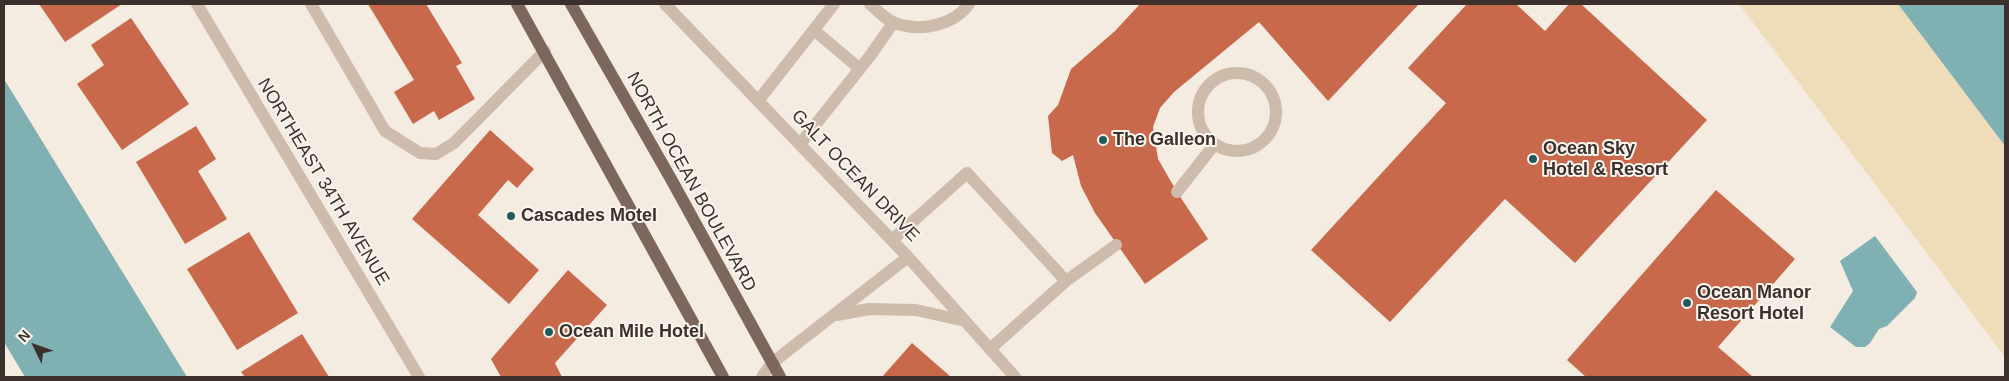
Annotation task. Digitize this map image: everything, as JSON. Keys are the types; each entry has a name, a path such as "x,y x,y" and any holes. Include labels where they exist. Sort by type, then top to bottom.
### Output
{"main road":[{"path":"517,4 723,377"},
{"name":"NORTH OCEAN BOULEVARD","path":"572,4 780,377"}],"street":[{"name":"NORTHEAST 34TH AVENUE","path":"197,4 419,377"},
{"path":"311,4 384,130 420,153 436,154 454,143 544,51"},
{"name":"GALT OCEAN DRIVE","path":"665,4 908,257 1015,377"},
{"path":"758,101 815,31 834,4"},
{"path":"870,4 894,23 922,28 949,22 969,4"},
{"path":"800,144 894,23"},
{"path":"815,31 860,68"},
{"path":"1230,74 1244,74 1257,78 1267,87 1274,98 1275,123 1269,134 1261,144 1238,152 1214,145 1205,136 1200,125 1198,112 1201,98 1208,87 1218,78 1230,74"},
{"path":"1177,192 1214,145"},
{"path":"892,240 967,173 1066,281"},
{"path":"990,350 1066,281 1116,244"},
{"path":"762,377 772,363 908,257"},
{"path":"834,315 869,310 916,310 965,321"}],"sand":[{"path":"1739,4 1898,4 2005,146 2005,357"}],"water":[{"path":"1898,4 2005,4 2005,146"},
{"path":"4,79 187,377 25,377 4,342"},
{"path":"1875,236 1917,292 1915,298 1887,326 1879,329 1870,343 1865,347 1856,347 1830,327 1853,291 1840,261"}],"building":[{"path":"39,4 122,4 65,42"},
{"path":"368,4 426,4 462,63 456,66 475,99 439,120 434,111 413,124 394,92 414,80"},
{"name":"The Galleon","path":"1140,4 1419,4 1328,101 1259,22 1174,92 1160,108 1153,127 1158,159 1208,239 1145,284 1095,213 1081,186 1073,155 1062,161 1052,153 1048,116 1058,105 1071,69 1115,31"},
{"name":"Ocean Sky Hotel & Resort","path":"1467,4 1516,4 1545,31 1569,4 1581,4 1707,120 1575,263 1505,199 1390,322 1311,250 1446,103 1408,68"},
{"path":"131,18 189,104 122,150 77,84 104,65 91,45"},
{"path":"196,126 216,159 198,171 227,219 185,244 136,162"},
{"path":"490,130 534,169 517,188 508,180 478,215 539,270 509,304 412,219"},
{"name":"Ocean Manor Resort Hotel","path":"1716,190 1795,259 1718,347 1753,377 1586,377 1567,360"},
{"path":"249,232 298,313 237,350 187,269"},
{"name":"Ocean Mile Hotel","path":"568,270 607,305 555,363 562,377 501,377 491,359"},
{"path":"302,334 329,377 245,377 241,372"},
{"path":"912,343 951,377 882,377"}],"place":[{"name":"The Galleon","path":"1103,140"},
{"name":"Ocean Sky Hotel & Resort","path":"1533,159"},
{"name":"Cascades Motel","path":"511,216"},
{"name":"Ocean Manor Resort Hotel","path":"1687,303"},
{"name":"Ocean Mile Hotel","path":"549,332"}]}
